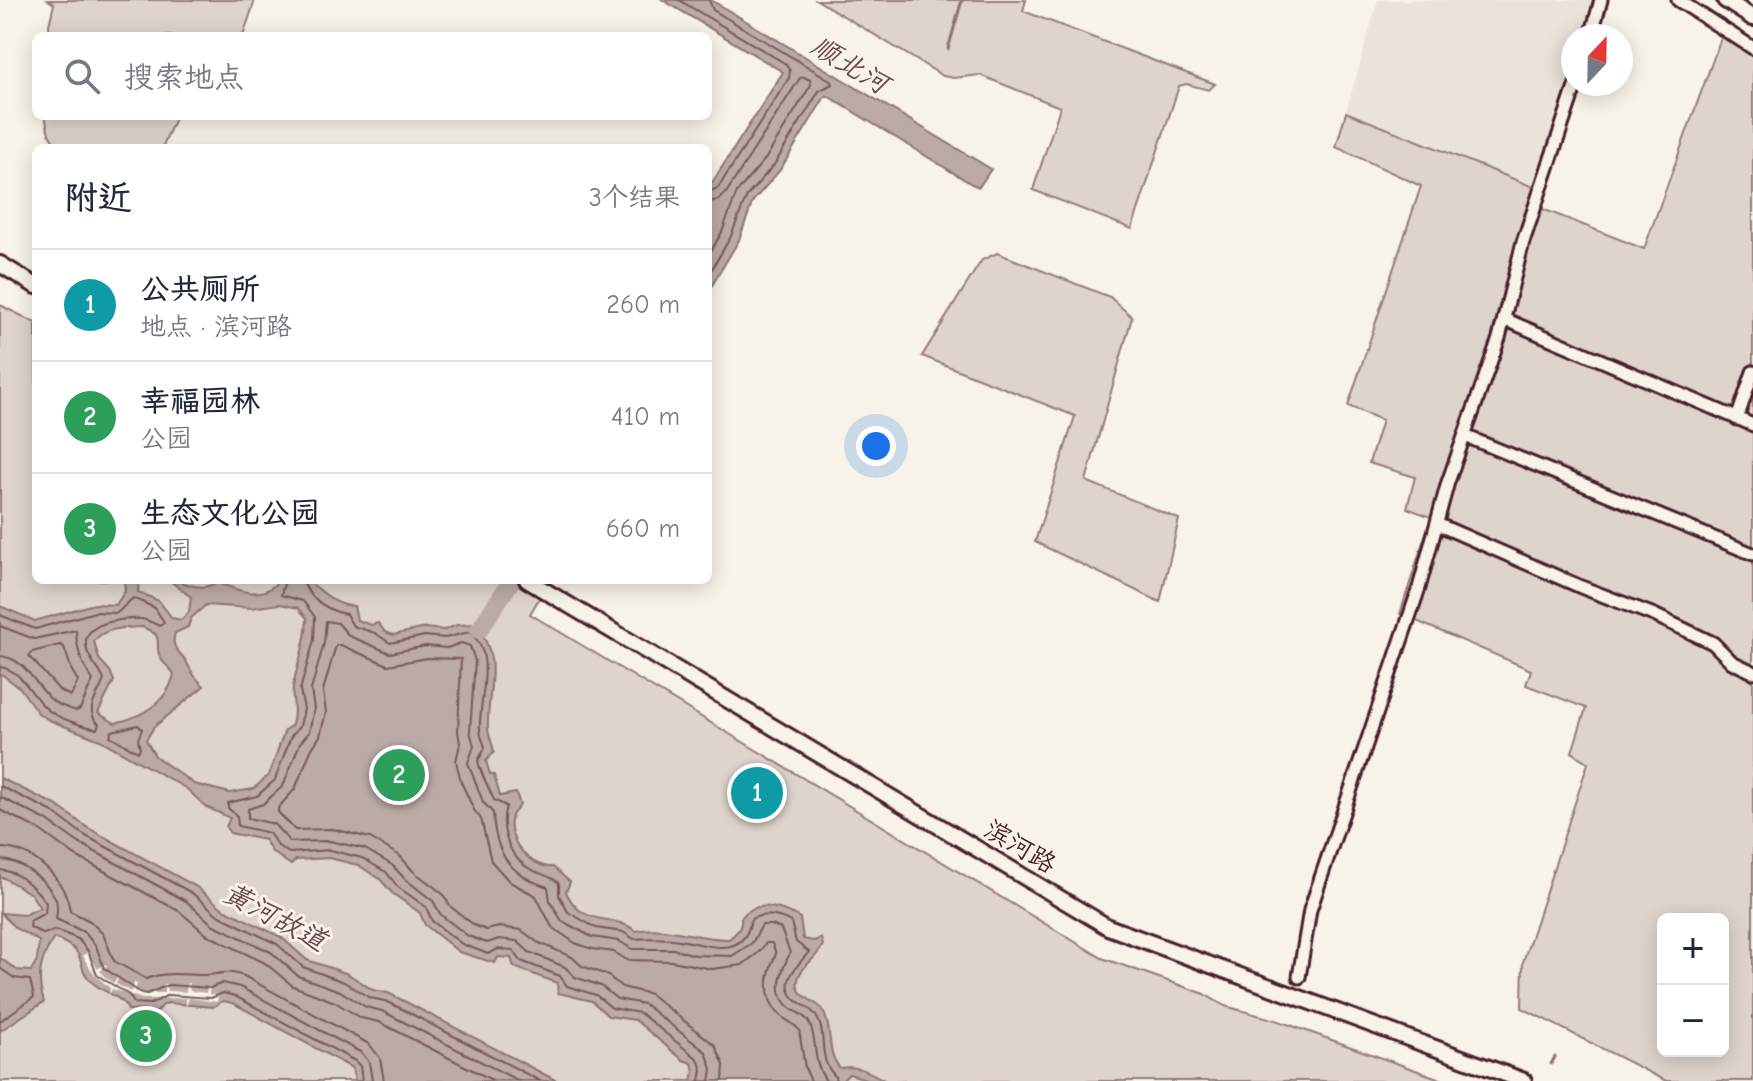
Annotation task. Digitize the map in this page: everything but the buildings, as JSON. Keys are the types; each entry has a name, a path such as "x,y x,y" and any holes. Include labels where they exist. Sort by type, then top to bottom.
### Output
{"main road":[{"path":"1725,0 1753,18"},
{"path":"4,267 32,284"},
{"name":"滨河路","path":"534,584 1108,927 1524,1081"}],"street":[{"path":"1594,24 1601,0"},
{"path":"1678,0 1753,48"},
{"path":"1299,977 1310,910 1419,588 1504,319 1523,242 1572,96"},
{"path":"1504,319 1753,425"},
{"path":"1737,419 1753,372"},
{"path":"1465,436 1753,554"},
{"path":"1437,524 1581,587 1654,615 1713,643 1732,662 1753,672"}],"shaded area":[{"path":"48,0 255,0 244,32 50,32 54,4"},
{"path":"817,0 1026,0 1023,11 1215,84 1209,90 1186,84 1179,86 1132,229 1033,190 1060,107 980,75 943,76"},
{"path":"1378,0 1595,0 1588,24 1561,24 1561,96 1565,96 1536,188 1346,112"},
{"path":"1722,35 1753,53 1753,1081 1666,1081 1522,1008 1523,962 1588,763 1572,752 1586,708 1526,685 1531,670 1400,614 1431,517 1407,508 1415,477 1369,463 1382,420 1348,406 1421,186 1336,147 1346,112 1536,188 1540,208 1644,249"},
{"path":"46,120 174,120 164,144 55,144"},
{"path":"997,253 1110,297 1132,317 1086,481 1179,519 1160,602 1035,542 1075,416 922,356 982,260"},
{"path":"0,305 32,321 32,584 548,584 530,614 1102,958 1202,993 1225,1006 1276,1020 1446,1081 0,1081"}],"water":[{"path":"663,0 711,0 991,169 979,187 972,184 826,95 780,170 753,201 739,240 712,285 712,183 783,72"},
{"path":"124,584 139,584 138,592 159,601 172,618 181,620 189,612 191,597 174,584 205,587 222,584 241,591 257,592 276,584 312,584 334,600 354,606 357,620 371,625 378,623 385,632 393,635 425,628 444,630 474,624 489,648 491,661 488,727 494,752 486,761 500,796 516,793 520,805 512,815 512,834 528,858 553,867 570,882 566,892 581,911 589,916 627,925 636,931 658,929 729,939 740,927 741,918 754,908 777,908 800,918 803,939 814,941 821,938 823,945 799,975 798,987 825,1015 835,1062 840,1068 859,1068 886,1081 873,1081 849,1074 842,1081 692,1081 692,1063 683,1060 635,1020 608,1016 592,1001 558,993 557,983 514,967 511,958 498,957 495,963 459,952 425,925 420,913 358,865 329,858 296,860 291,865 271,851 265,840 230,833 226,827 230,818 206,807 187,789 100,740 49,720 38,713 20,688 0,673 0,606 35,621 94,604 116,605 125,591","holes":["280,604 298,608 307,618 307,627 293,687 294,714 269,775 253,789 230,793 194,784 155,756 146,740 154,727 204,686 175,647 175,633 188,627 191,618 206,605 251,608","142,627 157,637 161,659 174,674 171,684 152,707 135,717 115,723 98,713 114,681 99,659 94,641 99,636 122,628"]},
{"path":"0,778 56,805 88,828 197,887 222,908 281,937 307,960 348,974 373,990 388,993 557,1081 355,1081 352,1068 233,1003 223,1001 213,1007 168,1003 157,1012 128,1010 122,1001 93,983 74,949 54,938 41,968 40,984 44,1002 0,1031 0,958 17,970 31,971 37,960 39,941 15,928 1,913 24,915 40,908 31,894 0,878"}],"pier":[{"path":"87,953 98,969 105,964 107,966 100,971 104,976 113,983 119,977 116,984 129,991 132,991 134,983 137,984 135,992 140,993 164,993 164,984 167,991 186,992 189,983 190,991 206,993 210,986 209,994 218,996 217,1002 189,998 186,1007 186,998 143,999 112,989 109,995 110,988 86,962 83,955"}],"waterway":[{"path":"948,49 962,0"},
{"path":"479,630 509,584"},
{"path":"1551,1064 1555,1057"}],"place":[{"name":"幸福园林","path":"399,775"},
{"name":"公共厕所","path":"757,793"},
{"name":"生态文化公园","path":"146,1036"}],"water label":[{"name":"顺北河","path":"850,65"},
{"name":"黄河故道","path":"275,917"}]}
